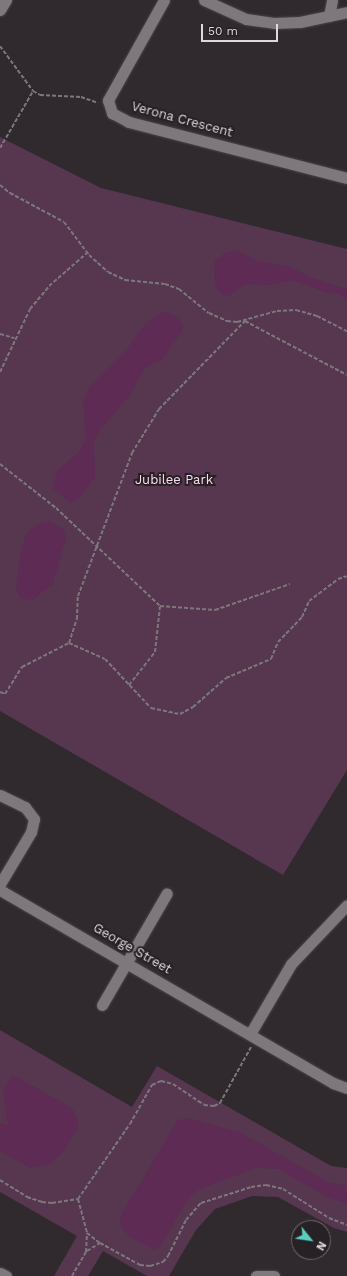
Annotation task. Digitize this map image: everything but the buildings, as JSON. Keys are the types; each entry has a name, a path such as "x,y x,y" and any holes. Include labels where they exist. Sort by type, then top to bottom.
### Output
{"street":[{"path":"0,10 6,0"},
{"path":"108,107 111,94 164,0"},
{"path":"204,0 246,19 260,21 300,22 347,12"},
{"path":"330,16 332,0"},
{"name":"Verona Crescent","path":"108,107 112,113 129,122 347,178"},
{"path":"0,795 24,807 34,819 31,832 0,884"},
{"name":"George Street","path":"0,890 127,962 251,1039 333,1083 347,1088"},
{"path":"102,1005 167,892"},
{"path":"251,1039 291,964 343,918 347,905"},
{"path":"0,1273 6,1276"},
{"path":"256,1276 274,1276"}],"path":[{"path":"0,46 33,91 40,95 81,97 108,107"},
{"path":"0,148 33,91"},
{"path":"0,185 10,193 64,222 87,253 108,272 125,280 173,287 219,318 237,322 277,311 296,310 317,316 347,332"},
{"path":"0,372 14,338 39,296 87,253"},
{"path":"245,321 347,375"},
{"path":"0,692 5,694 22,667 69,642 77,619 78,596 97,547 121,477 143,432 178,388 245,321"},
{"path":"0,334 14,338"},
{"path":"0,464 56,508 160,606 215,610 290,584"},
{"path":"69,642 101,657 114,667 151,708 180,714 193,707 226,678 271,659 278,642 302,617 306,603 338,579 347,576"},
{"path":"129,685 155,652 160,606"},
{"path":"0,1180 27,1197 42,1202 52,1203 78,1199 130,1124 152,1085 161,1081 173,1084 204,1105 214,1106 220,1103 251,1039"},
{"path":"88,1233 100,1243 140,1265 150,1266 162,1262 168,1256 186,1220 201,1203 251,1187 266,1185 283,1189 329,1218 347,1225"},
{"path":"72,1276 86,1252 88,1233 78,1199"},
{"path":"86,1252 100,1243"}],"green space":[{"name":"Jubilee Park","path":"0,137 101,188 347,249 347,770 283,875 0,711"},
{"path":"0,1030 132,1107 157,1066 331,1166 347,1168 347,1232 331,1226 331,1220 320,1220 278,1197 252,1196 215,1209 196,1230 169,1276 147,1276 103,1251 88,1276 54,1276 77,1236 0,1192"}],"shaded area":[{"path":"237,250 258,261 290,267 312,278 347,289 347,299 336,293 325,292 292,280 269,285 246,284 228,296 221,294 217,289 214,277 215,261 225,253"},
{"path":"163,311 178,317 183,325 182,331 163,359 145,368 131,394 100,430 94,443 95,477 79,499 70,503 53,488 57,471 79,452 86,438 83,403 89,387 127,349 145,324"},
{"path":"50,521 64,530 66,538 53,584 32,600 21,598 16,591 17,578 21,550 27,533 38,524"},
{"path":"13,1075 72,1108 79,1125 64,1151 50,1164 30,1168 0,1151 0,1123 8,1125 3,1090"},
{"path":"189,1118 241,1133 328,1182 347,1186 347,1203 328,1198 279,1169 256,1168 200,1189 190,1196 161,1245 155,1250 130,1237 123,1229 119,1219 178,1120"}]}
